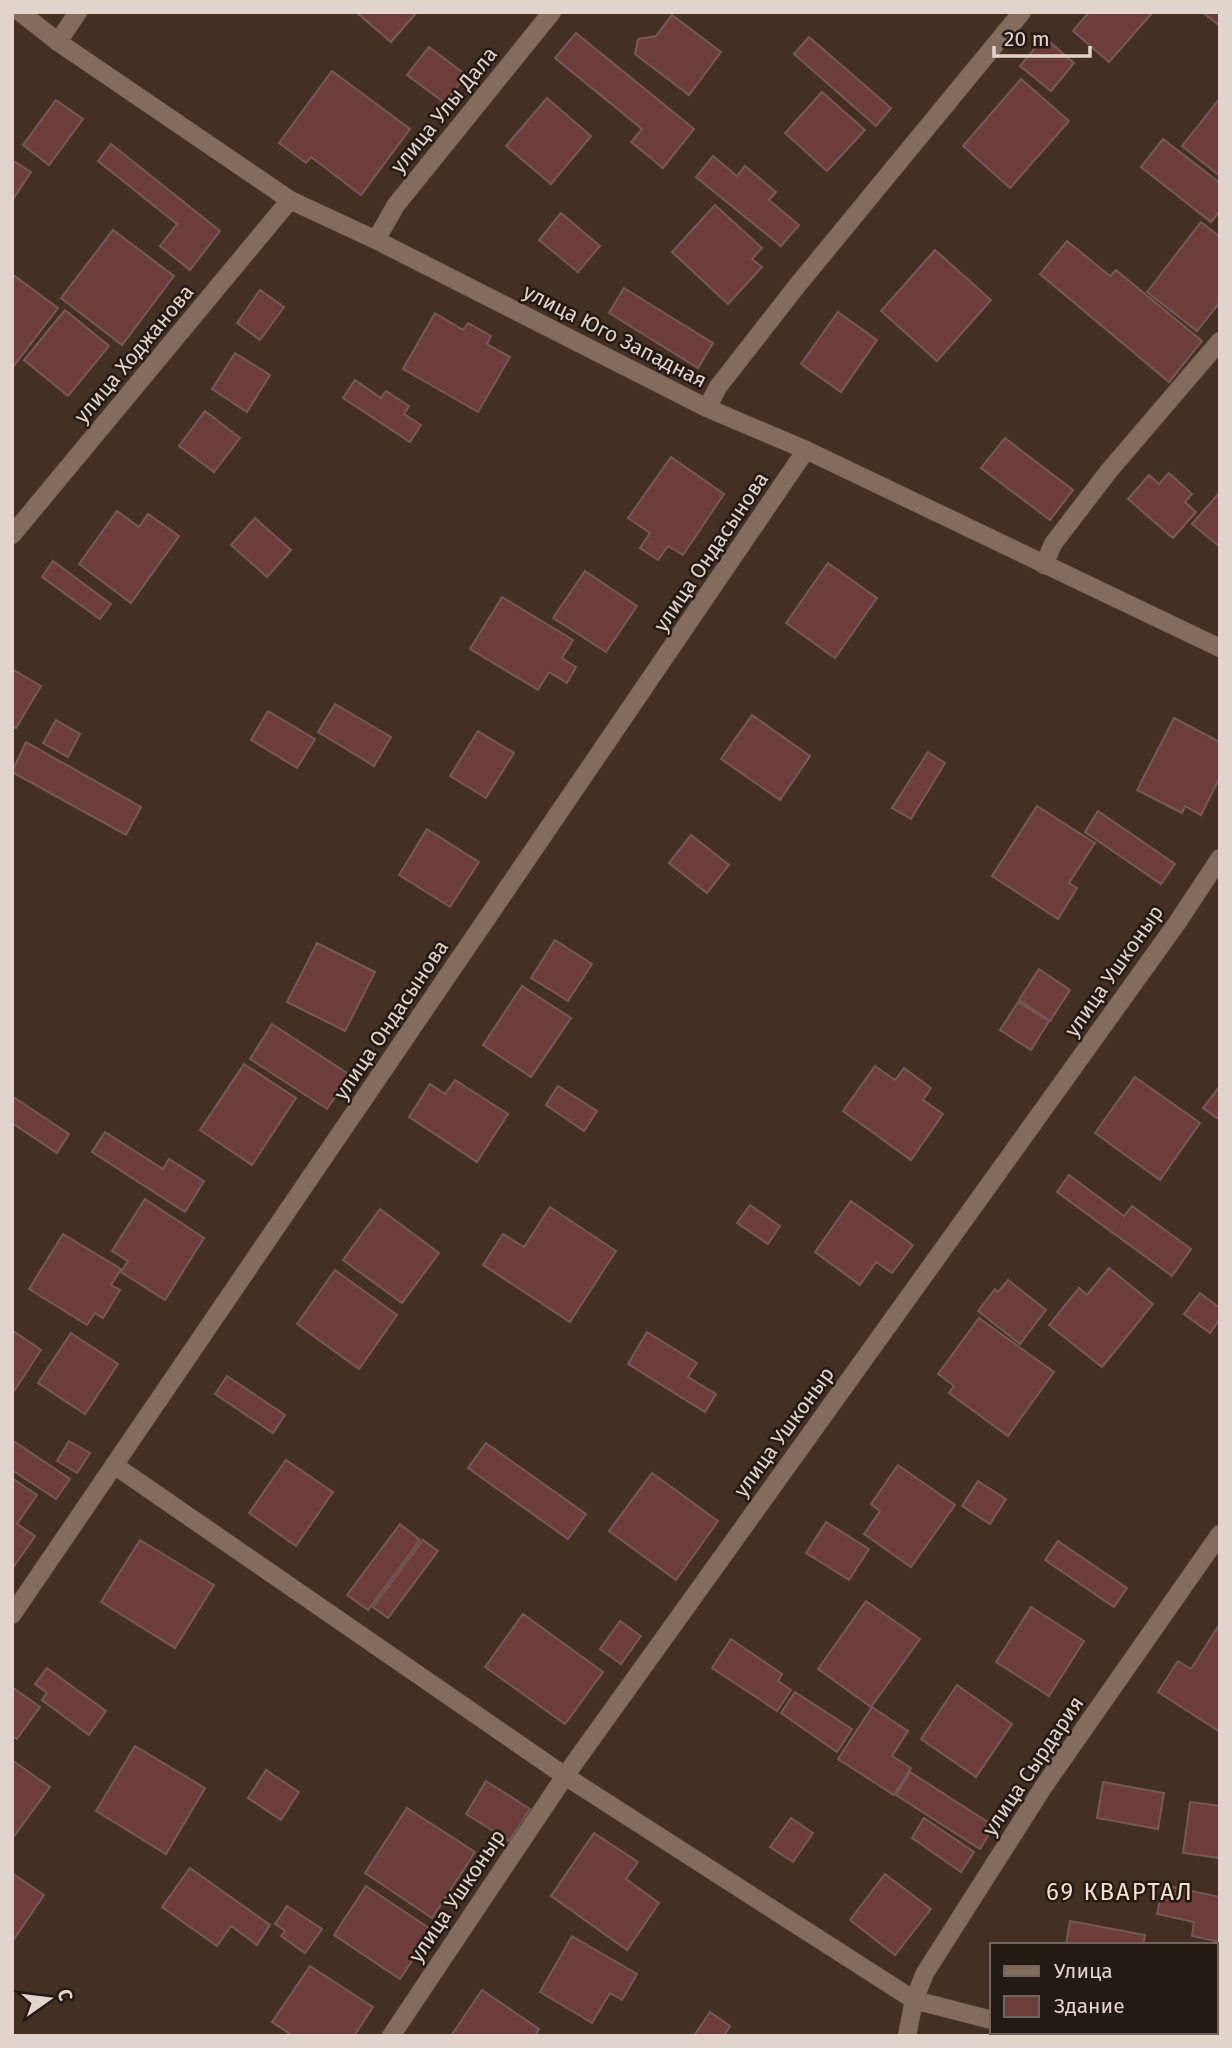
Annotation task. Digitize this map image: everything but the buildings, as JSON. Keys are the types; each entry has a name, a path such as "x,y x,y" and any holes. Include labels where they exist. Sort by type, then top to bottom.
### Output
{"street":[{"name":"улица Юго Западная","path":"20,12 58,42 290,200 376,240 707,408 806,450 1220,648"},
{"path":"58,42 78,12"},
{"name":"улица Улы Дала","path":"376,240 396,205 552,12"},
{"path":"707,408 719,387 796,287 1022,12"},
{"name":"улица Ходжанова","path":"12,535 290,200"},
{"path":"1044,565 1053,544 1108,472 1220,341"},
{"name":"улица Ондасынова","path":"12,1615 806,450"},
{"name":"улица Ушконыр","path":"391,2036 565,1776 1177,923 1220,858"},
{"path":"114,1465 565,1776 915,2000 990,2019"},
{"name":"улица Сырдария","path":"907,2036 915,2000 925,1973 1044,1786 1220,1534"}],"district":[{"name":"69 КВАРТАЛ","path":"1120,1892"}]}
